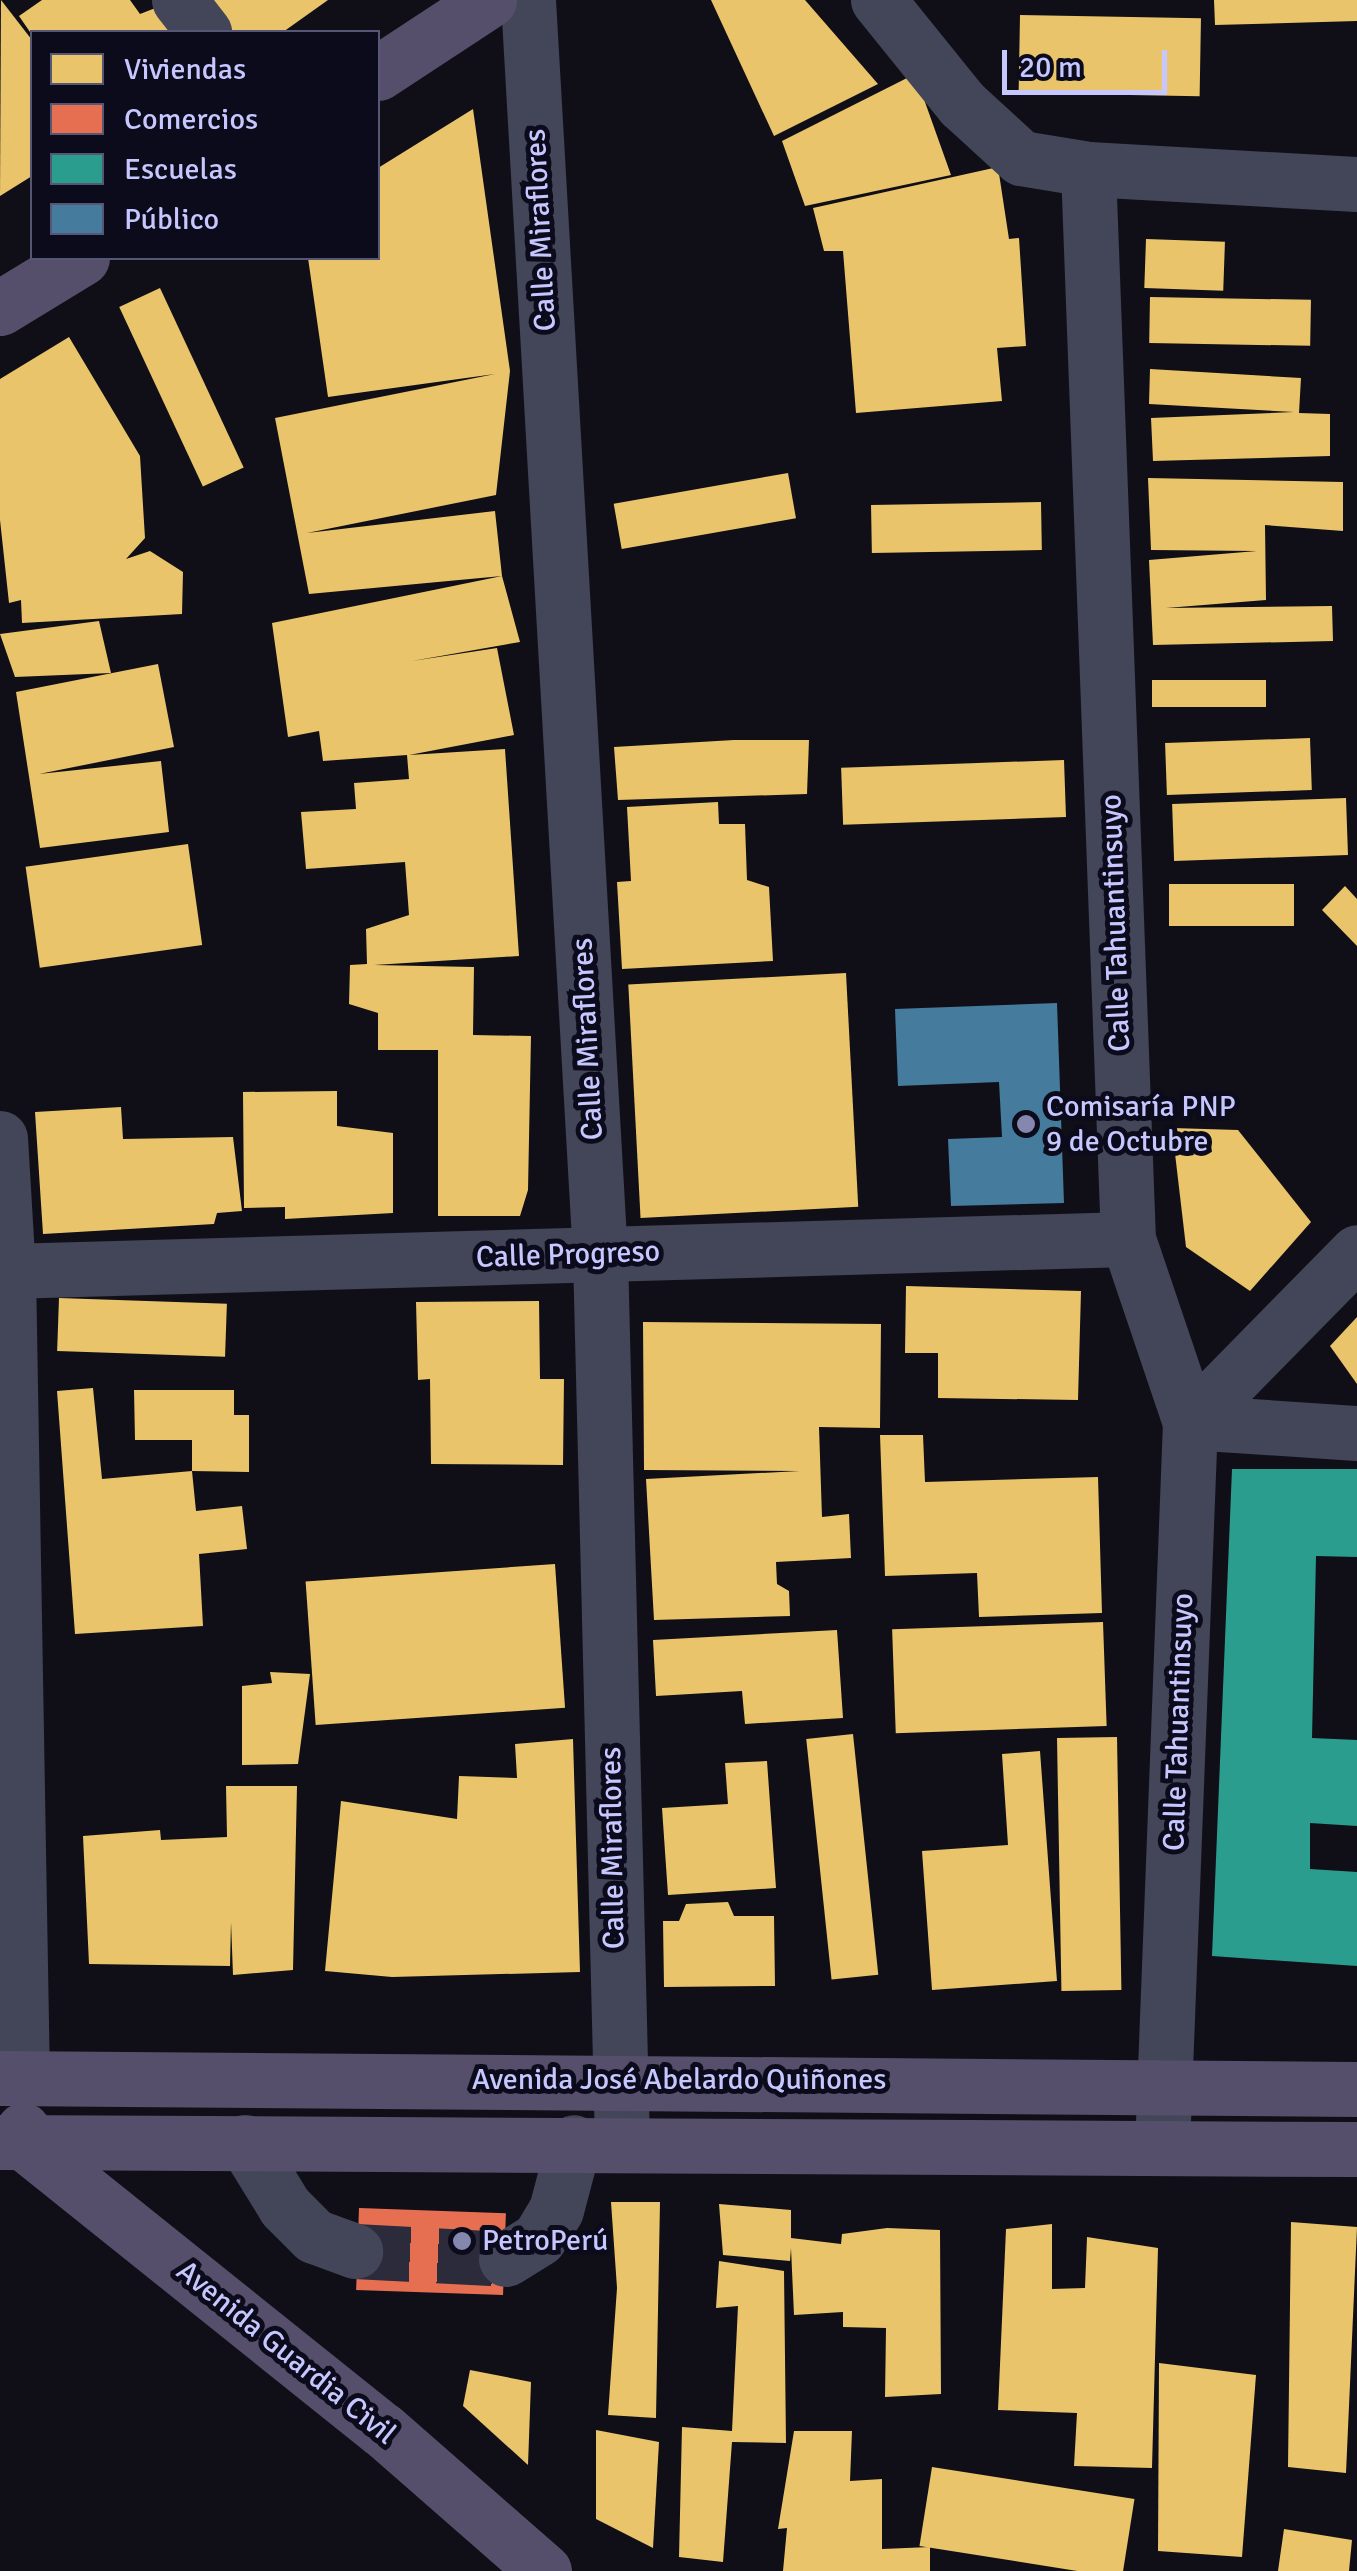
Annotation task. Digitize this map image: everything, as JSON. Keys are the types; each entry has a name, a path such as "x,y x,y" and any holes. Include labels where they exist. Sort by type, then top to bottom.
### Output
{"main road":[{"path":"380,72 490,0"},
{"path":"0,308 79,260"},
{"path":"11,2078 12,2142"},
{"name":"Avenida José Abelardo Quiñones","path":"11,2078 619,2078 1357,2089"},
{"name":"Avenida José Abelardo Quiñones","path":"12,2142 598,2142 1357,2149"},
{"name":"Avenida Guardia Civil","path":"12,2142 383,2430 544,2571"}],"street":[{"path":"179,0 202,30"},
{"name":"Calle Miraflores","path":"506,2259 539,2238 598,2142 619,2078 600,1254 528,0"},
{"path":"878,0 962,104 1021,158 1088,168 1357,184"},
{"name":"Calle Tahuantinsuyo","path":"1088,168 1128,1239 1190,1422 1162,2146"},
{"path":"0,1138 8,1271 11,2078"},
{"name":"Calle Progreso","path":"8,1271 1128,1239"},
{"path":"1190,1422 1357,1252"},
{"path":"1190,1422 1357,1433"},
{"path":"245,2142 285,2206 314,2236 355,2251"}],"building: Viviendas":[{"path":"1,0 30,37 30,177 0,196"},
{"path":"42,0 130,0 140,14 158,7 175,30 30,32 19,16"},
{"path":"208,0 328,0 286,30 230,30"},
{"path":"711,0 805,0 878,84 774,136"},
{"path":"1214,0 1357,0 1357,21 1215,25"},
{"path":"1020,15 1201,18 1200,96 1019,93"},
{"path":"915,74 951,175 805,206 782,141"},
{"path":"473,109 510,371 496,495 307,533 495,511 502,576 309,594 275,418 495,374 328,397 308,260 380,260 380,167"},
{"path":"998,167 1009,239 1019,238 1026,346 997,348 1002,401 856,413 843,251 824,251 813,208"},
{"path":"1146,239 1225,242 1223,291 1144,288"},
{"path":"160,288 244,467 203,486 119,307"},
{"path":"1150,297 1311,300 1310,346 1149,343"},
{"path":"69,337 140,456 145,538 126,559 150,551 183,572 182,614 22,623 21,600 9,603 0,520 0,379"},
{"path":"1150,369 1301,378 1299,413 1330,414 1330,456 1153,461 1151,418 1294,412 1149,404"},
{"path":"788,473 796,518 622,549 614,504"},
{"path":"1148,478 1343,482 1343,531 1265,525 1266,600 1166,608 1332,606 1333,641 1153,645 1149,560 1257,551 1151,550"},
{"path":"1041,502 1042,550 872,553 871,505"},
{"path":"502,576 520,642 412,661 497,648 514,735 409,755 505,749 519,956 374,965 474,967 473,1035 531,1036 528,1190 520,1216 438,1216 438,1050 378,1050 378,1013 349,1004 350,965 367,964 366,929 409,915 405,862 306,869 301,812 356,809 354,783 409,779 407,755 323,761 319,731 288,737 272,623"},
{"path":"99,621 111,673 15,677 0,634"},
{"path":"158,664 174,747 39,774 161,761 169,832 40,848 16,692"},
{"path":"1152,680 1266,680 1266,707 1152,707"},
{"path":"1310,738 1312,790 1167,795 1165,743"},
{"path":"809,740 807,794 618,800 614,747"},
{"path":"1064,760 1066,817 843,825 841,768"},
{"path":"1346,798 1348,855 1174,861 1172,804"},
{"path":"718,802 719,824 745,824 747,880 769,887 773,961 622,969 617,882 631,881 627,807"},
{"path":"188,844 202,945 40,968 26,867"},
{"path":"1169,884 1294,884 1294,926 1169,926"},
{"path":"1345,886 1357,899 1357,946 1322,910"},
{"path":"846,973 858,1207 641,1218 628,984"},
{"path":"337,1091 337,1126 393,1133 393,1213 285,1219 285,1207 244,1208 243,1092"},
{"path":"121,1107 123,1139 233,1137 242,1211 217,1213 214,1224 43,1234 35,1112"},
{"path":"1172,1128 1238,1130 1311,1222 1250,1291 1186,1247"},
{"path":"906,1286 1081,1291 1078,1400 938,1398 938,1353 905,1353"},
{"path":"59,1298 227,1304 225,1357 57,1351"},
{"path":"539,1301 540,1379 564,1379 563,1465 431,1464 430,1379 418,1380 416,1302"},
{"path":"1357,1317 1357,1384 1330,1346"},
{"path":"643,1322 881,1324 880,1428 819,1427 822,1517 849,1514 851,1558 776,1562 777,1584 789,1591 790,1616 654,1620 646,1479 800,1471 644,1470"},
{"path":"93,1388 102,1479 192,1471 196,1511 242,1506 247,1549 199,1554 203,1626 75,1634 57,1391"},
{"path":"134,1390 234,1390 234,1415 249,1415 249,1472 192,1471 192,1440 135,1440"},
{"path":"880,1435 923,1435 925,1482 1098,1477 1102,1613 979,1617 977,1573 885,1576"},
{"path":"555,1564 565,1708 316,1725 306,1581"},
{"path":"1103,1622 1107,1726 896,1733 892,1629"},
{"path":"837,1630 843,1718 745,1724 742,1691 656,1696 653,1640"},
{"path":"270,1672 310,1674 298,1764 242,1765 242,1686 272,1683"},
{"path":"853,1734 878,1975 832,1980 806,1739"},
{"path":"1117,1737 1121,1990 1061,1991 1057,1738"},
{"path":"573,1739 580,1972 392,1977 325,1971 341,1801 457,1819 459,1776 517,1778 515,1744"},
{"path":"1040,1751 1057,1981 932,1990 922,1851 1008,1845 1002,1754"},
{"path":"767,1761 776,1888 668,1895 662,1808 728,1804 725,1763"},
{"path":"226,1786 297,1786 293,1970 233,1975 231,1922 230,1966 89,1964 83,1836 160,1830 161,1840 227,1837"},
{"path":"728,1902 734,1916 774,1916 775,1986 664,1987 663,1921 679,1921 686,1904"},
{"path":"611,2202 660,2202 656,2418 608,2415 617,2288"},
{"path":"719,2204 791,2210 791,2238 841,2244 842,2234 887,2228 940,2230 941,2394 885,2397 886,2328 843,2327 843,2312 794,2315 791,2248 790,2261 723,2255"},
{"path":"1291,2222 1357,2227 1346,2473 1288,2467"},
{"path":"1052,2224 1052,2289 1085,2288 1087,2237 1158,2248 1152,2468 1074,2466 1077,2413 998,2410 1006,2229"},
{"path":"719,2261 784,2271 786,2443 732,2442 723,2562 679,2557 682,2427 732,2431 738,2306 716,2308"},
{"path":"1159,2363 1256,2375 1242,2557 1158,2551"},
{"path":"470,2370 531,2382 528,2465 463,2406"},
{"path":"596,2430 659,2442 653,2548 596,2519"},
{"path":"794,2431 852,2431 850,2481 882,2479 882,2549 930,2547 930,2571 783,2571 787,2528 778,2529"},
{"path":"932,2467 1134,2499 1123,2571 1077,2571 919,2546"},
{"path":"1284,2529 1352,2540 1349,2571 1278,2571"}],"building: Comercios":[{"path":"359,2208 506,2213 503,2295 356,2290"}],"building: Escuelas":[{"path":"1232,1469 1357,1469 1357,1557 1316,1556 1312,1738 1357,1740 1357,1826 1310,1823 1310,1869 1357,1872 1357,1966 1212,1956"}],"building: Público":[{"path":"1057,1003 1064,1203 951,1206 948,1139 1002,1137 999,1082 898,1086 895,1009"}],"tunnel":[{"path":"355,2251 506,2259"}],"place":[{"name":"Comisaría PNP 9 de Octubre","path":"1026,1124"},
{"name":"PetroPerú","path":"462,2241"}]}
